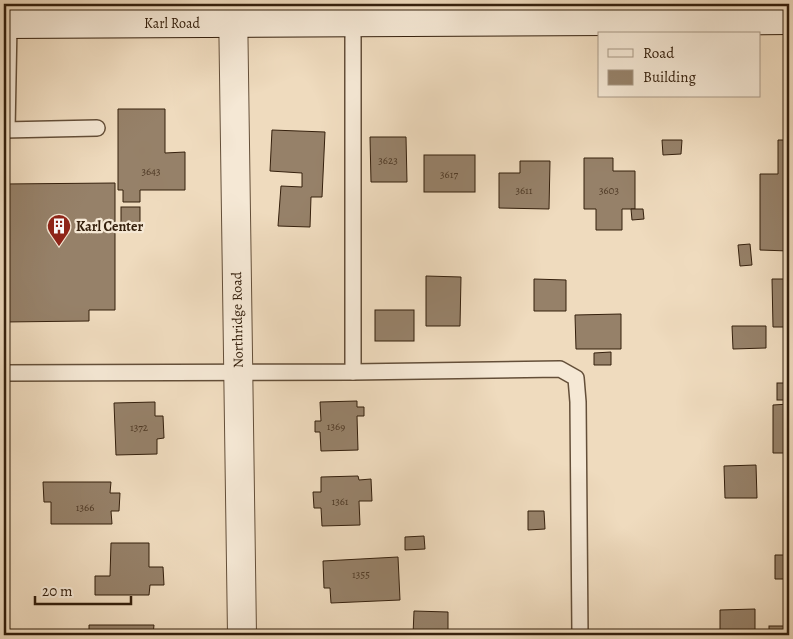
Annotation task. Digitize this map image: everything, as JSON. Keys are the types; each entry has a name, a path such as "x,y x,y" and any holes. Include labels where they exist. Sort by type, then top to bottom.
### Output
{"main road":[{"name":"Karl Road","path":"6,24 234,13 353,22 789,20"},
{"name":"Northridge Road","path":"234,13 242,635"}],"lane":[{"path":"353,22 353,372"},
{"path":"6,24 5,130 97,128"},
{"path":"4,373 353,372 560,368 576,378 578,402 580,635"}],"building":[{"path":"118,109 165,109 165,153 185,152 185,190 140,190 140,202 123,202 123,190 118,190"},
{"path":"272,130 325,132 322,197 311,197 310,227 278,226 281,186 302,187 302,173 270,171"},
{"path":"370,137 406,137 407,182 371,182"},
{"path":"662,140 682,140 681,154 663,155"},
{"path":"778,140 789,140 789,251 760,250 760,174 778,174"},
{"path":"424,155 475,155 475,192 424,192"},
{"path":"584,158 613,158 613,171 635,171 635,209 622,209 622,230 596,230 596,209 584,209"},
{"path":"520,161 550,161 549,209 499,208 499,173 520,173"},
{"name":"Karl Center","path":"115,183 115,310 89,310 89,321 4,322 4,184"},
{"path":"121,207 140,207 140,231 121,231"},
{"path":"631,209 643,209 644,219 632,220"},
{"path":"750,244 752,265 740,266 738,245"},
{"path":"426,276 461,277 460,326 426,326"},
{"path":"534,279 566,280 566,311 534,311"},
{"path":"772,279 789,279 789,327 773,327"},
{"path":"375,310 414,310 414,341 375,341"},
{"path":"621,314 621,349 576,349 575,315"},
{"path":"732,326 766,326 766,348 733,349"},
{"path":"611,352 611,365 594,365 594,353"},
{"path":"777,383 789,383 789,400 777,400"},
{"path":"357,401 357,407 364,407 364,416 357,416 358,450 321,451 320,432 315,432 315,421 321,421 320,402"},
{"path":"155,402 155,416 163,416 164,438 157,439 157,454 116,455 114,403"},
{"path":"789,404 789,453 773,453 773,405"},
{"path":"756,465 757,498 725,498 724,466"},
{"path":"358,476 359,480 371,479 372,501 359,501 360,525 322,526 321,508 314,508 313,492 321,492 321,477"},
{"path":"43,482 111,482 110,493 120,493 119,511 111,511 112,524 51,524 51,502 44,502"},
{"path":"528,511 544,511 545,529 528,530"},
{"path":"424,536 425,549 405,550 405,537"},
{"path":"111,543 149,543 149,567 163,567 164,585 150,585 149,595 95,595 95,576 110,576"},
{"path":"775,555 789,555 789,579 775,579"},
{"path":"398,557 400,600 331,603 330,588 324,588 323,561"},
{"path":"755,609 755,635 720,635 720,610"},
{"path":"414,611 448,612 448,635 413,635"},
{"path":"89,625 154,625 153,635 89,635"},
{"path":"769,626 789,626 789,635 769,635"},
{"path":"332,631 398,631 398,635 332,635"}],"place":[{"name":"Karl Center","path":"59,247"}]}
